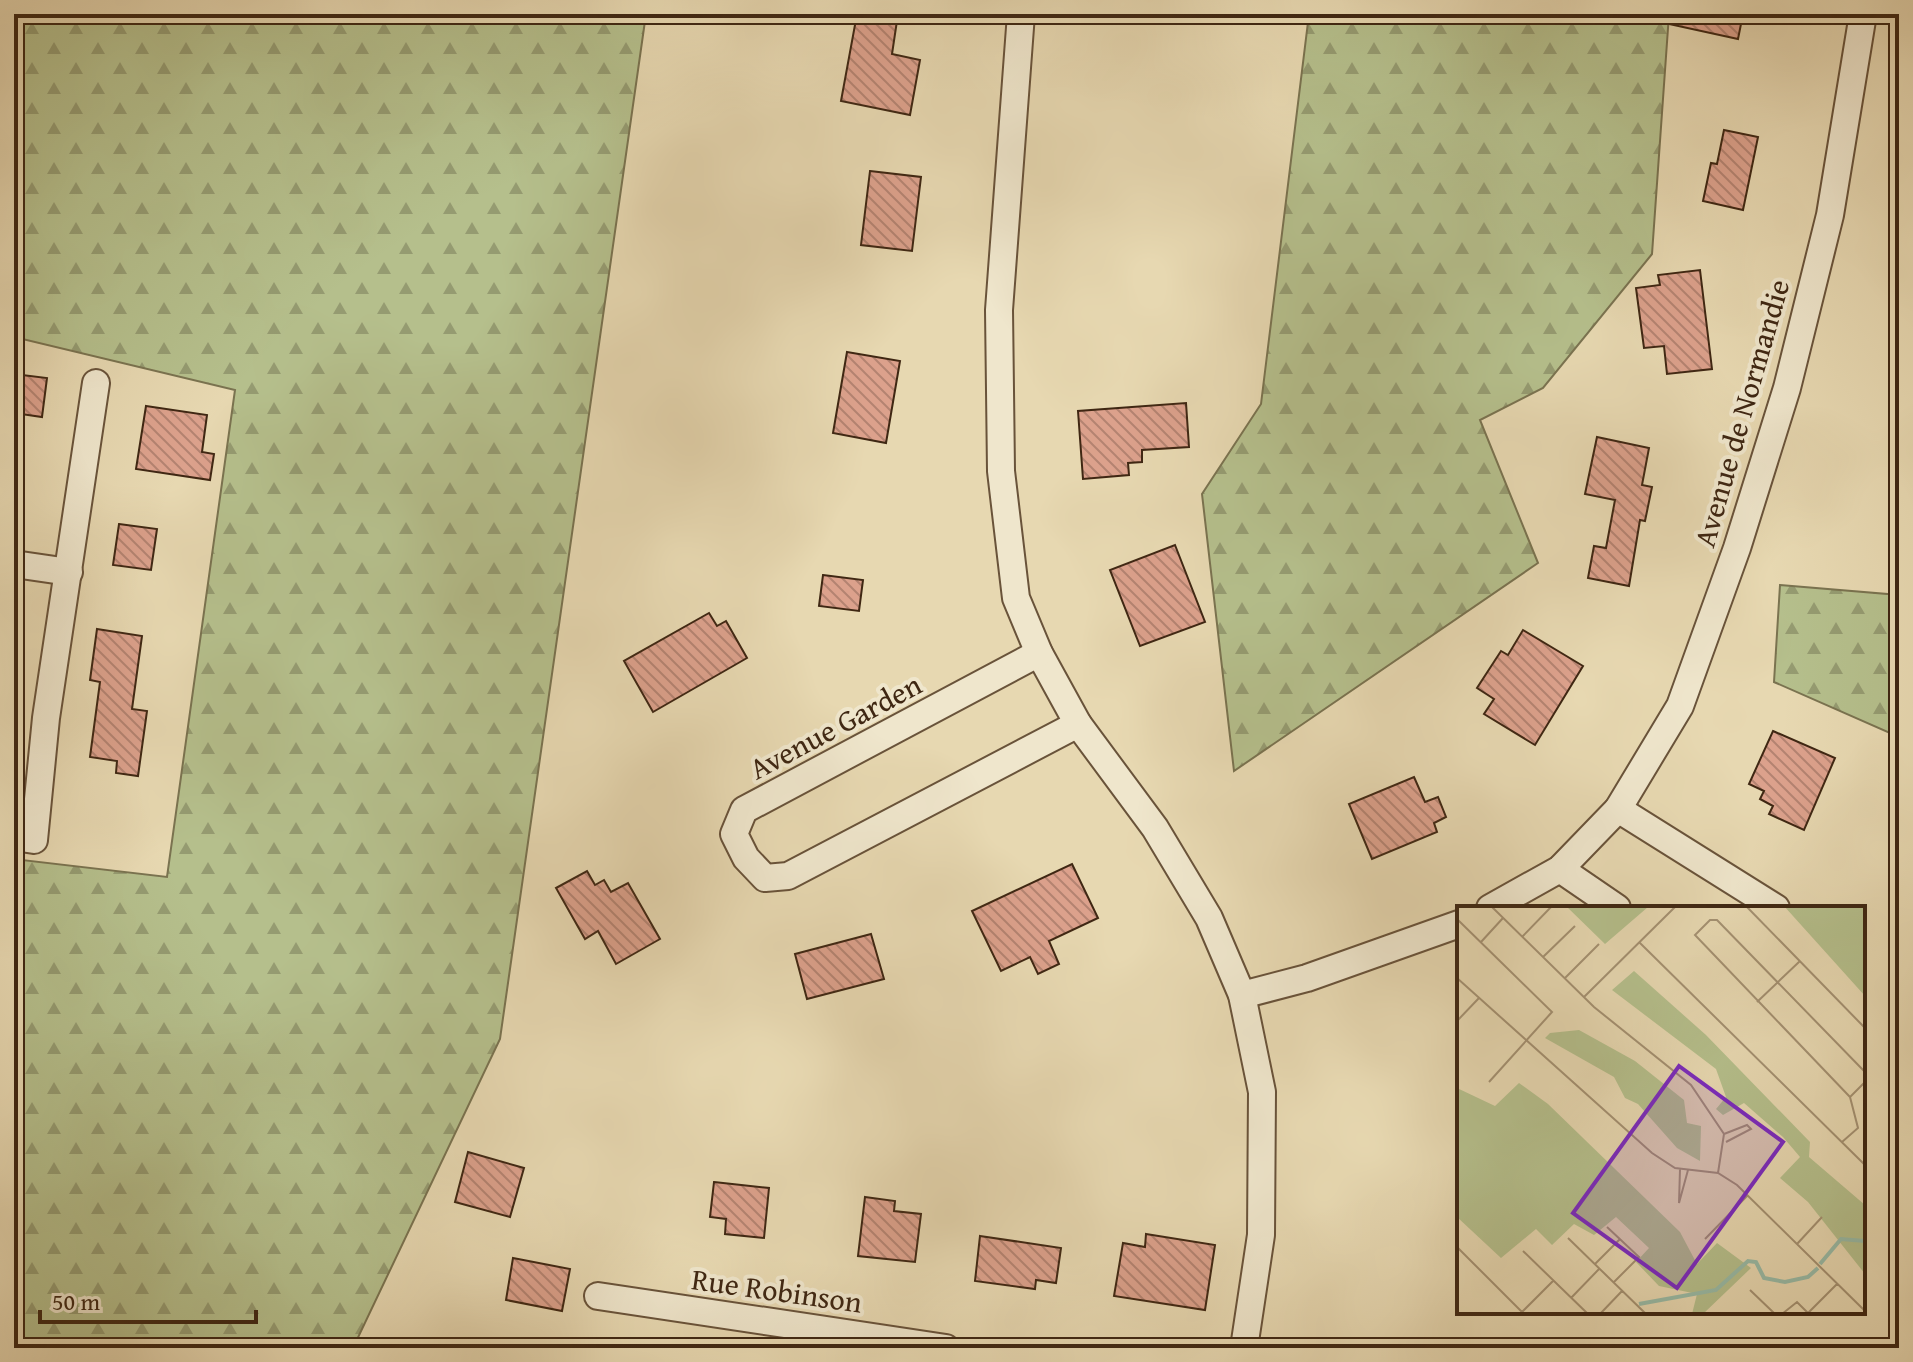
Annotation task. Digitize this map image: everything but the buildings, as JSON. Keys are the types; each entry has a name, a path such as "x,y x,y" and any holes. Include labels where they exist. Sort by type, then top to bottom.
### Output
{"street":[{"path":"1021,14 999,310 1001,471 1016,598 1039,653 1078,724 1163,841 1209,918 1242,995 1262,1092 1261,1235 1244,1348"},
{"name":"Avenue de Normandie","path":"1494,906 1560,869 1618,809 1680,706 1737,548 1782,402 1830,215 1863,14"},
{"path":"24,838 46,718 96,383"},
{"path":"14,564 69,572"},
{"name":"Avenue Garden","path":"1039,653 744,810 734,834 740,849 765,878 788,876 1078,724"},
{"path":"1618,809 1773,906"},
{"path":"1560,869 1614,906"},
{"path":"1242,995 1307,978 1457,925"},
{"name":"Rue Robinson","path":"598,1296 946,1348"}],"green space":[{"path":"14,14 646,14 500,1039 353,1348 14,1348 14,859 167,877 235,390 14,337"},
{"path":"1309,14 1669,14 1652,254 1543,388 1480,420 1538,563 1234,771 1202,494 1261,404"},
{"path":"1780,585 1899,595 1899,737 1774,682"}]}
